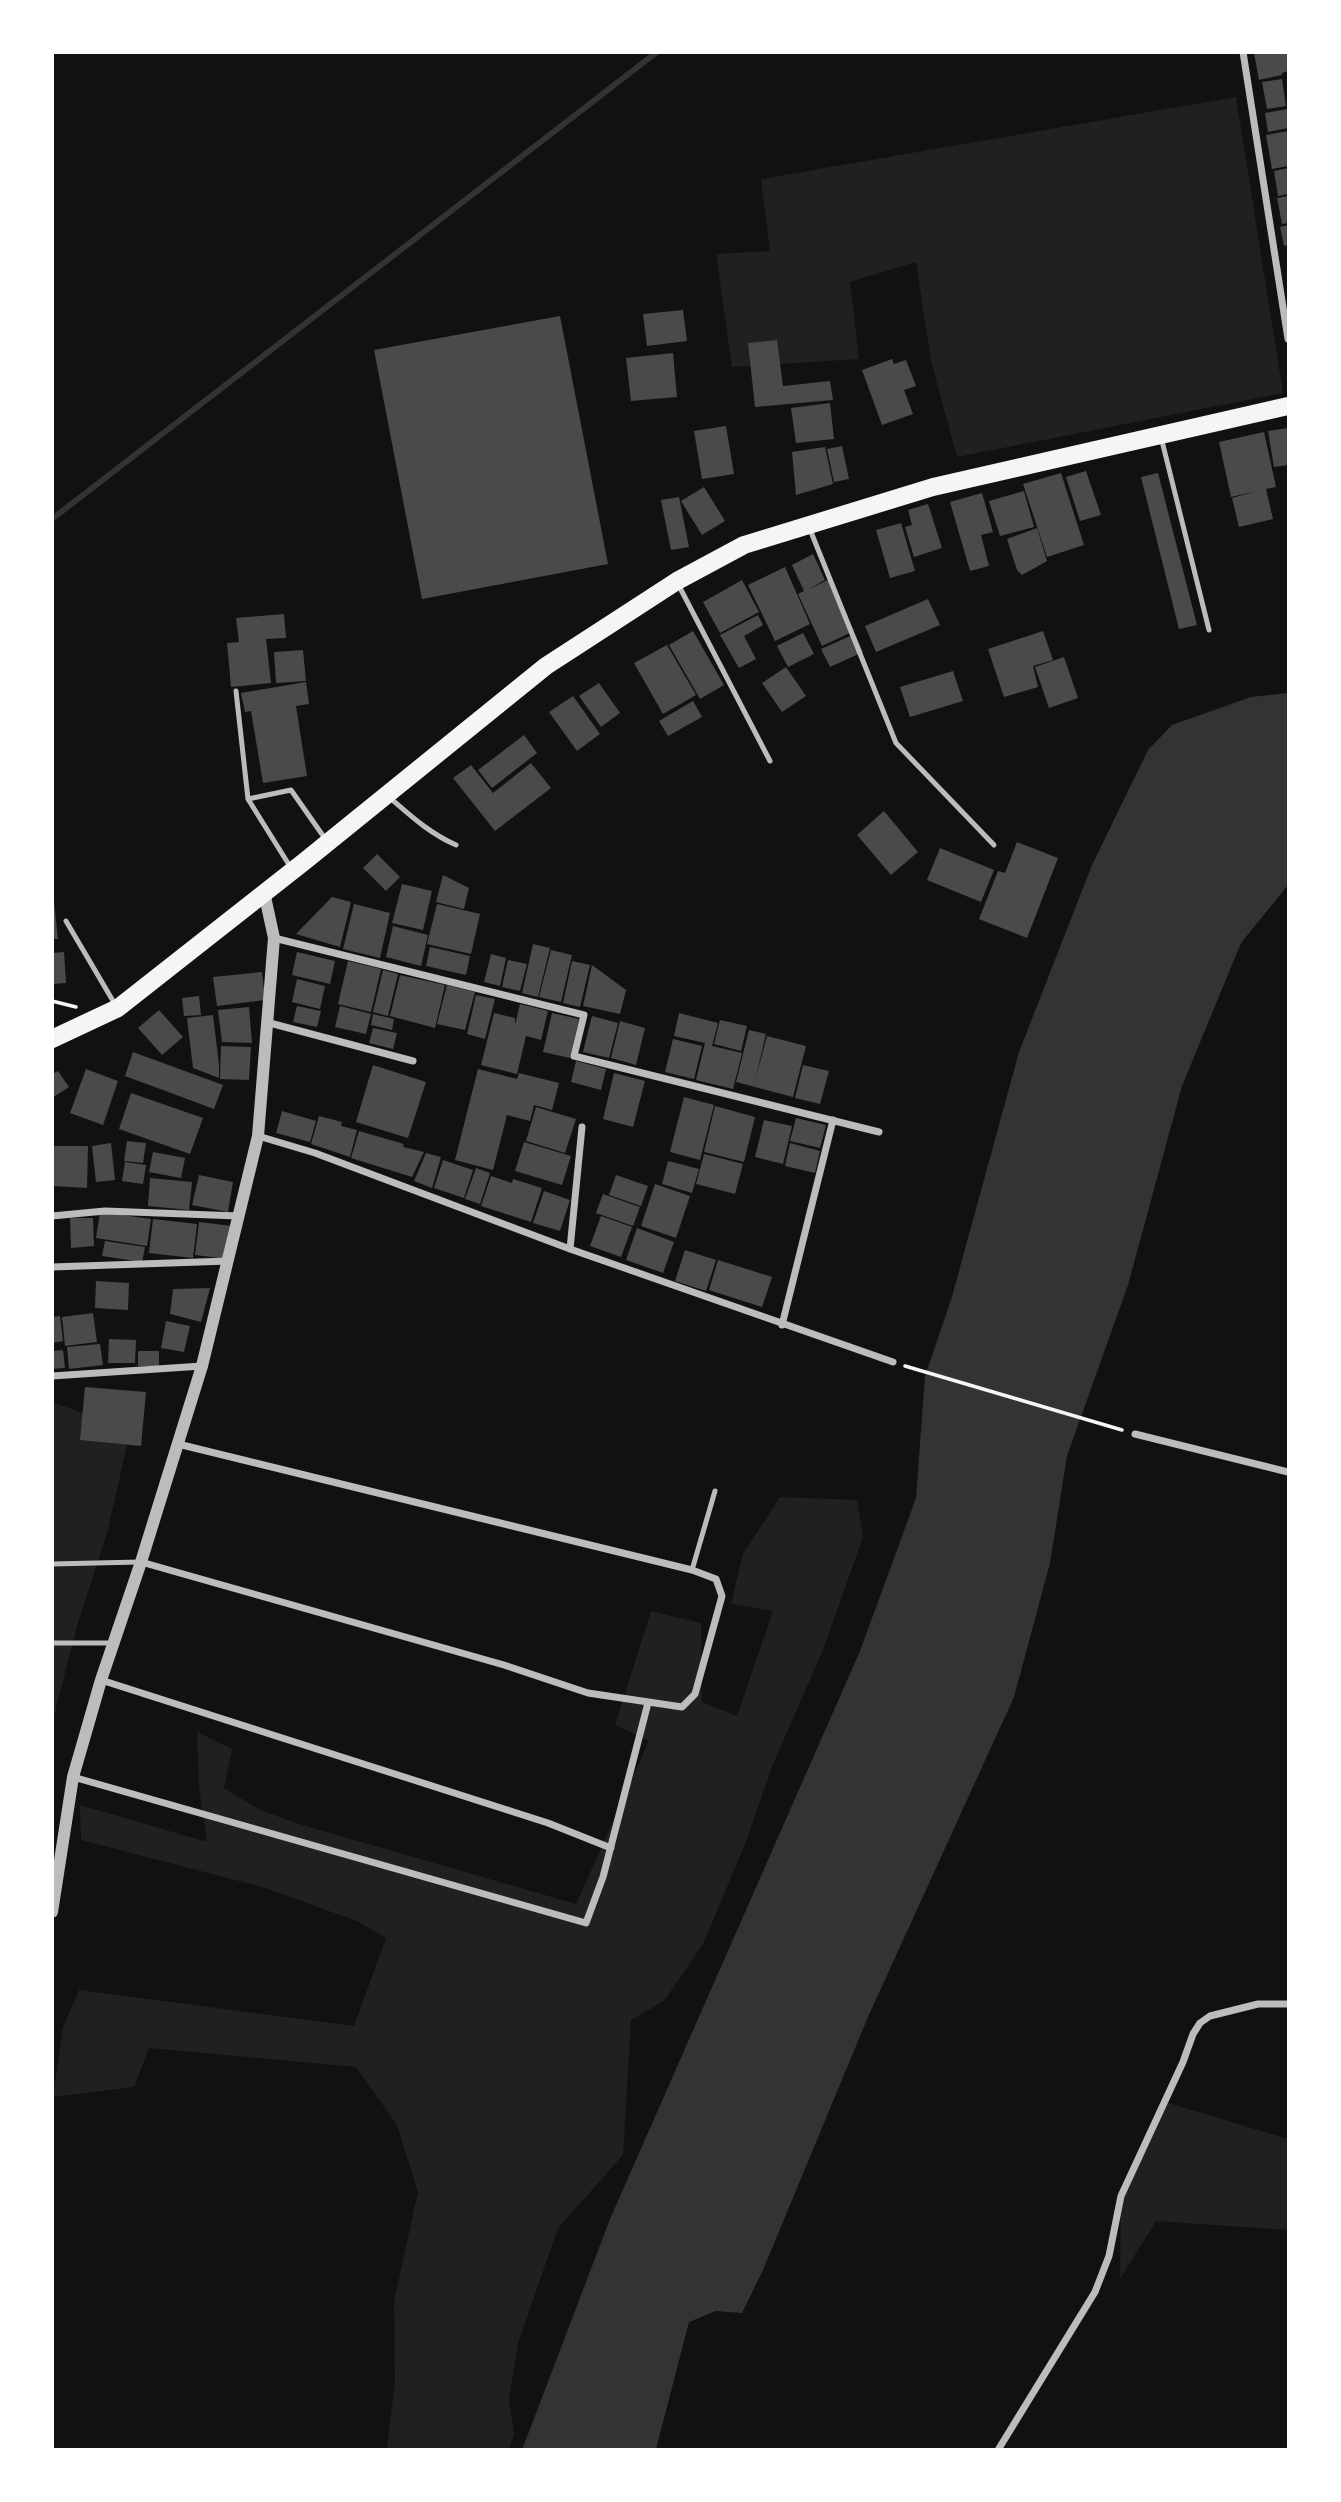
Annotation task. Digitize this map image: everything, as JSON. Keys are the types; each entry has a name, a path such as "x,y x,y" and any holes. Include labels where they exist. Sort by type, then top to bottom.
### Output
{"main road":[{"path":"52,1039 118,1008 545,666 677,581 744,545 933,486 1289,406"}],"street":[{"path":"1243,52 1289,339"},
{"path":"52,1912 73,1777 101,1680 202,1366 258,1136 274,938 264,892"},
{"path":"274,938 584,1014 574,1056 879,1132"},
{"path":"266,1022 413,1061"},
{"path":"782,1325 832,1120"},
{"path":"570,1249 582,1127"},
{"path":"258,1136 315,1153 570,1249 893,1362"},
{"path":"52,1216 105,1210 240,1216"},
{"path":"52,1267 229,1261"},
{"path":"52,1376 202,1366"},
{"path":"1135,1434 1289,1472"},
{"path":"141,1562 504,1665 588,1693 682,1707 695,1695 722,1596 716,1579 692,1570 178,1444"},
{"path":"101,1680 548,1823 611,1848"},
{"path":"73,1777 586,1923 604,1877 648,1703"},
{"path":"998,2449 1096,2292 1109,2256 1122,2196 1200,2023 1210,2016 1258,2004 1289,2004"}],"lane":[{"path":"1160,434 1209,630"},
{"path":"808,524 896,743 994,845"},
{"path":"677,581 770,761"},
{"path":"236,691 248,799 293,870"},
{"path":"248,799 291,790 328,842"},
{"path":"387,794 420,825 456,845"},
{"path":"66,921 118,1008"},
{"path":"692,1570 715,1491"},
{"path":"52,1564 141,1562"},
{"path":"52,1643 114,1643"}],"path":[{"path":"914,1370 1135,1434"}],"shaded area":[{"path":"1236,97 1283,393 957,457 931,361 916,262 850,282 859,359 732,367 716,254 770,251 761,179"},
{"path":"1288,693 1288,885 1241,943 1182,1086 1128,1285 1067,1456 1050,1563 1014,1697 868,2017 763,2270 742,2313 716,2311 689,2322 656,2449 522,2450 610,2219 860,1651 916,1498 925,1376 951,1300 1019,1052 1092,865 1148,750 1172,725 1251,697"},
{"path":"53,1402 130,1431 108,1530 77,1626 53,1720"},
{"path":"780,1497 857,1500 863,1537 823,1650 773,1764 745,1844 703,1944 664,2001 631,2020 623,2155 558,2228 518,2343 509,2400 514,2434 509,2449 387,2449 395,2381 394,2301 418,2192 397,2125 356,2067 149,2048 134,2087 53,2097 63,2027 79,1990 354,2026 386,1938 359,1922 266,1888 81,1840 80,1805 207,1842 199,1788 197,1732 232,1749 224,1788 260,1810 299,1824 576,1904 649,1741 615,1725 651,1611 701,1623 702,1702 737,1716 773,1611 731,1604 743,1554"},
{"path":"1165,2102 1288,2139 1288,2230 1156,2221 1120,2279 1121,2196"}],"building":[{"path":"1288,52 1288,71 1259,80 1254,53"},
{"path":"1282,79 1286,106 1267,109 1262,82"},
{"path":"1288,109 1288,128 1268,132 1265,113"},
{"path":"1288,131 1288,166 1272,169 1266,135"},
{"path":"1288,168 1288,194 1278,196 1274,171"},
{"path":"1288,196 1288,223 1282,224 1277,198"},
{"path":"1288,225 1288,245 1284,246 1280,227"},
{"path":"683,310 687,341 647,346 643,314"},
{"path":"560,316 608,564 422,599 374,350"},
{"path":"777,340 783,386 830,381 833,400 755,407 748,343"},
{"path":"673,353 677,397 631,401 626,358"},
{"path":"892,359 894,364 906,360 916,386 904,390 913,414 882,425 862,370"},
{"path":"830,403 834,439 796,443 791,408"},
{"path":"726,426 734,474 702,479 694,431"},
{"path":"1288,428 1288,465 1274,467 1268,431"},
{"path":"1264,432 1276,487 1266,489 1273,519 1239,527 1232,498 1257,491 1231,497 1219,442"},
{"path":"842,446 849,479 834,482 827,449"},
{"path":"825,447 833,484 796,495 792,452"},
{"path":"1086,471 1101,515 1080,521 1066,477"},
{"path":"1061,473 1084,545 1047,557 1023,484"},
{"path":"1158,473 1197,625 1179,629 1141,477"},
{"path":"704,487 725,521 702,535 681,501"},
{"path":"1024,491 1034,527 1000,536 989,501"},
{"path":"982,493 993,532 981,535 989,566 970,571 950,502"},
{"path":"679,497 689,547 671,550 661,500"},
{"path":"928,504 942,548 914,557 905,527 912,525 908,510"},
{"path":"901,523 915,571 890,578 876,530"},
{"path":"1037,528 1047,561 1022,575 1017,570 1007,539"},
{"path":"813,554 825,580 807,590 830,579 854,631 822,646 798,594 804,591 792,565"},
{"path":"785,567 810,624 775,641 748,585"},
{"path":"742,580 759,612 720,633 703,602"},
{"path":"928,599 940,625 876,652 865,626"},
{"path":"284,614 286,638 266,639 271,683 231,687 227,643 239,642 236,618"},
{"path":"758,615 763,625 744,636 756,659 739,668 720,635"},
{"path":"693,631 724,685 700,699 669,645"},
{"path":"1043,631 1053,660 1033,666 1038,687 1004,697 988,649"},
{"path":"803,633 814,654 788,667 777,646"},
{"path":"855,634 863,652 830,667 821,649"},
{"path":"667,645 696,695 663,714 634,663"},
{"path":"303,650 306,681 276,683 274,652"},
{"path":"1064,657 1078,698 1049,708 1035,667"},
{"path":"786,667 806,696 782,712 762,683"},
{"path":"953,671 963,701 910,717 900,687"},
{"path":"306,682 309,704 296,706 307,776 263,783 251,711 245,712 241,693"},
{"path":"599,683 620,713 601,727 579,696"},
{"path":"573,696 600,734 577,751 549,712"},
{"path":"693,701 702,717 668,736 659,721"},
{"path":"524,735 537,753 492,788 478,770"},
{"path":"531,763 551,788 495,831 453,778 471,765 493,793"},
{"path":"884,811 918,852 891,875 857,835"},
{"path":"1017,842 1058,858 1027,938 979,919 998,871 1005,873"},
{"path":"940,848 994,870 981,902 927,880"},
{"path":"377,854 400,877 386,891 363,868"},
{"path":"443,875 469,888 464,909 436,902"},
{"path":"402,884 432,891 423,930 392,923"},
{"path":"332,897 351,902 340,947 296,934"},
{"path":"54,901 58,939 52,939"},
{"path":"354,904 390,913 380,958 343,949"},
{"path":"437,904 480,914 471,954 427,944"},
{"path":"393,926 428,935 421,966 386,957"},
{"path":"533,944 550,948 538,997 522,993"},
{"path":"430,947 470,956 466,975 426,966"},
{"path":"551,950 572,955 561,1002 539,997"},
{"path":"64,952 66,983 52,984 52,953"},
{"path":"297,952 335,961 330,984 292,975"},
{"path":"491,954 506,958 500,986 484,982"},
{"path":"508,960 527,964 520,991 502,987"},
{"path":"348,961 381,969 371,1012 338,1004"},
{"path":"572,961 590,965 580,1007 563,1003"},
{"path":"592,965 626,990 620,1014 583,1006"},
{"path":"383,970 398,974 388,1016 373,1012"},
{"path":"262,972 265,1000 217,1006 213,977"},
{"path":"400,975 445,985 435,1028 390,1016"},
{"path":"297,979 325,986 320,1009 292,1002"},
{"path":"447,985 475,992 465,1030 437,1024"},
{"path":"476,995 495,999 485,1039 467,1034"},
{"path":"199,996 201,1015 184,1016 182,998"},
{"path":"520,1004 548,1011 541,1040 526,1036 517,1074 481,1065 494,1013 515,1018 515,1025"},
{"path":"297,1006 321,1011 317,1027 293,1022"},
{"path":"340,1006 371,1014 366,1034 335,1027"},
{"path":"249,1007 252,1043 222,1042 218,1010"},
{"path":"159,1010 183,1037 162,1055 138,1028"},
{"path":"552,1013 579,1019 570,1058 543,1052"},
{"path":"679,1013 718,1023 712,1046 742,1053 733,1089 696,1080 705,1043 674,1036"},
{"path":"373,1014 394,1019 392,1030 371,1025"},
{"path":"213,1015 219,1078 193,1068 187,1018"},
{"path":"592,1016 618,1023 609,1058 583,1052"},
{"path":"720,1020 747,1026 741,1051 714,1044"},
{"path":"620,1021 645,1028 636,1065 611,1058"},
{"path":"373,1028 397,1033 393,1049 369,1043"},
{"path":"749,1030 766,1034 755,1081 767,1036 806,1046 793,1097 736,1082"},
{"path":"673,1039 702,1046 694,1079 665,1072"},
{"path":"221,1046 251,1047 249,1080 220,1079"},
{"path":"133,1052 223,1085 214,1109 125,1076"},
{"path":"576,1061 606,1069 601,1090 571,1082"},
{"path":"373,1065 426,1082 408,1138 356,1122"},
{"path":"803,1065 829,1071 820,1104 795,1098"},
{"path":"86,1069 118,1081 103,1125 70,1113"},
{"path":"478,1069 517,1079 519,1073 559,1083 552,1110 534,1105 530,1121 507,1115 493,1170 455,1160"},
{"path":"58,1071 69,1087 52,1098 52,1074"},
{"path":"614,1073 645,1081 633,1127 603,1119"},
{"path":"131,1093 203,1118 190,1154 119,1129"},
{"path":"684,1097 714,1105 700,1160 670,1152"},
{"path":"715,1106 755,1117 744,1162 704,1152"},
{"path":"536,1107 576,1119 565,1153 526,1141"},
{"path":"282,1111 316,1121 310,1142 276,1133"},
{"path":"319,1116 342,1122 341,1126 357,1130 350,1157 311,1144"},
{"path":"796,1118 826,1125 820,1148 790,1141"},
{"path":"764,1120 792,1126 783,1164 755,1157"},
{"path":"359,1131 424,1152 412,1177 351,1158"},
{"path":"127,1141 146,1143 143,1163 124,1161"},
{"path":"524,1142 571,1156 562,1185 515,1171"},
{"path":"111,1143 115,1180 96,1182 92,1146"},
{"path":"790,1143 820,1151 815,1173 785,1166"},
{"path":"54,1146 88,1146 87,1188 52,1186"},
{"path":"153,1152 185,1158 181,1178 149,1172"},
{"path":"426,1153 441,1157 432,1188 414,1181"},
{"path":"704,1154 743,1164 735,1194 696,1184"},
{"path":"443,1160 473,1170 464,1198 434,1188"},
{"path":"668,1161 699,1169 692,1193 662,1184"},
{"path":"125,1162 146,1165 143,1184 122,1181"},
{"path":"476,1168 490,1173 480,1204 465,1199"},
{"path":"199,1175 233,1182 228,1212 192,1205"},
{"path":"616,1175 648,1186 641,1206 609,1195"},
{"path":"491,1176 512,1183 513,1179 542,1188 531,1222 481,1206"},
{"path":"150,1178 192,1182 189,1210 148,1206"},
{"path":"655,1184 690,1196 676,1238 641,1226"},
{"path":"544,1191 570,1200 560,1231 533,1223"},
{"path":"603,1194 640,1207 633,1226 596,1213"},
{"path":"100,1212 151,1219 147,1246 96,1238"},
{"path":"601,1216 632,1227 621,1257 590,1246"},
{"path":"70,1218 93,1218 94,1246 71,1248"},
{"path":"153,1219 197,1224 193,1258 149,1253"},
{"path":"199,1222 232,1226 228,1259 195,1255"},
{"path":"637,1228 674,1242 663,1273 626,1260"},
{"path":"105,1241 145,1247 142,1262 102,1256"},
{"path":"685,1250 716,1260 706,1291 675,1281"},
{"path":"718,1260 772,1277 762,1307 709,1290"},
{"path":"96,1281 129,1283 128,1310 95,1308"},
{"path":"210,1288 201,1322 170,1314 173,1289"},
{"path":"93,1313 97,1342 65,1346 62,1317"},
{"path":"60,1316 63,1341 52,1343 52,1317"},
{"path":"166,1321 190,1326 184,1352 161,1348"},
{"path":"109,1339 136,1340 135,1363 108,1363"},
{"path":"100,1344 103,1365 69,1369 67,1347"},
{"path":"63,1350 65,1368 52,1369 52,1351"},
{"path":"138,1351 159,1351 159,1366 138,1366"},
{"path":"85,1387 146,1392 141,1446 80,1440"}],"waterway":[{"path":"52,519 657,52"}]}
